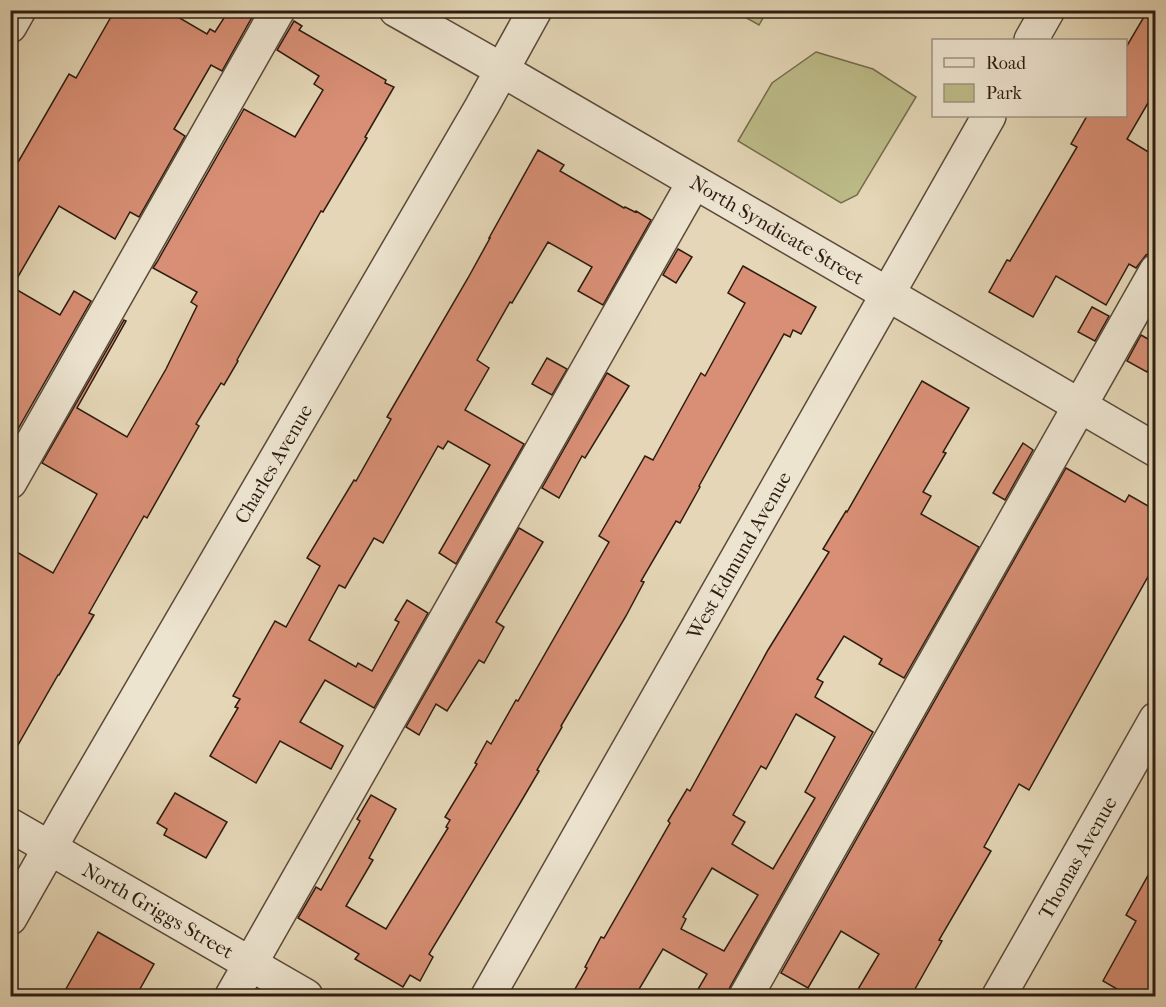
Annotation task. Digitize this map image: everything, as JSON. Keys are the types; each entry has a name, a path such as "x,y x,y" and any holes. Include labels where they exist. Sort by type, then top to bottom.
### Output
{"street":[{"path":"10,26 20,10"},
{"path":"10,483 278,10"},
{"name":"North Syndicate Street","path":"396,10 888,293 1155,450"},
{"name":"Charles Avenue","path":"10,918 536,10"},
{"path":"1032,39 1048,10"},
{"name":"West Edmund Avenue","path":"488,996 988,117"},
{"path":"232,996 694,182"},
{"path":"746,996 1155,271"},
{"name":"Thomas Avenue","path":"999,996 1155,719"},
{"name":"North Griggs Street","path":"10,825 306,996"}],"green space":[{"path":"734,11 767,11 759,25"},
{"path":"816,52 873,69 916,97 857,195 841,203 738,141 772,83"}],"building":[{"path":"115,10 166,10 207,34 210,29 215,32 224,18 212,10 256,10 222,71 211,65 174,129 185,136 139,217 130,212 115,239 59,206 12,287 60,315 74,291 91,301 10,443 10,176 69,74 76,78"},
{"path":"1148,10 1155,10 1155,91 1127,139 1155,156 1155,252 1146,255 1136,268 1129,264 1106,305 1056,276 1033,317 989,292 1007,260 1010,261 1077,147 1071,144 1086,117 1127,117 1127,46"},
{"path":"294,21 302,26 299,30 386,80 385,83 394,87 365,137 367,138 323,212 321,211 224,385 221,383 196,424 199,426 147,518 144,516 89,613 94,615 10,759 10,548 53,573 97,494 42,463 124,320 126,321 77,408 127,437 166,369 197,306 191,302 197,292 153,268 244,109 295,137 323,90 314,84 319,76 277,50"},
{"path":"538,150 564,165 560,171 624,208 636,211 651,220 603,305 578,291 592,267 548,242 477,360 489,368 465,410 524,444 456,564 439,553 490,465 448,441 443,449 438,446 383,543 374,538 345,588 339,585 309,640 356,667 358,663 372,671 399,622 395,620 407,600 428,613 374,708 325,680 300,722 343,746 331,769 280,741 256,783 210,756 238,708 235,707 240,699 233,696 275,621 286,627 320,566 307,558 354,480 356,481 391,419 387,417 468,278"},
{"path":"678,249 692,257 676,283 663,275"},
{"path":"743,266 816,307 801,334 793,330 790,337 784,334 680,523 676,521 641,581 644,582 626,616 561,726 537,770 539,771 429,954 433,957 420,981 410,975 403,987 355,959 359,954 298,918 316,887 321,890 360,821 357,819 371,795 396,809 369,858 373,860 346,906 386,929 448,828 446,827 450,820 445,817 477,764 475,763 487,741 491,744 516,700 518,701 609,542 599,536 645,456 653,460 701,373 705,376 745,303 728,293"},
{"path":"1092,307 1109,316 1095,341 1078,332"},
{"path":"1141,335 1155,343 1155,358 1147,372 1127,361"},
{"path":"547,358 567,369 552,395 532,384"},
{"path":"607,373 629,386 585,458 582,456 559,498 542,488"},
{"path":"922,381 969,408 923,492 931,496 921,514 979,547 904,678 879,664 882,659 844,636 817,679 823,682 815,697 873,732 727,996 694,996 707,974 663,949 635,996 571,996 601,937 604,938 670,823 668,821 687,789 690,791 768,650 829,552 823,549 847,512","holes":["796,714 835,737 805,792 815,798 773,869 732,844 745,822 733,815 761,766 766,769","712,868 758,895 724,951 681,929 686,919 683,917"]},
{"path":"1023,443 1033,450 1005,500 993,493"},
{"path":"1066,468 1125,502 1129,495 1155,510 1155,564 1029,790 1019,784 984,847 991,851 939,940 942,941 911,996 854,996 879,954 841,931 808,988 781,973"},
{"path":"519,528 543,542 496,622 504,627 484,663 479,660 447,711 436,704 419,735 406,727"},
{"path":"175,793 227,822 206,858 164,835 167,829 157,823"},
{"path":"1155,863 1155,996 1129,996 1103,981 1136,921 1126,915"},
{"path":"98,932 154,964 136,996 62,996"}]}
